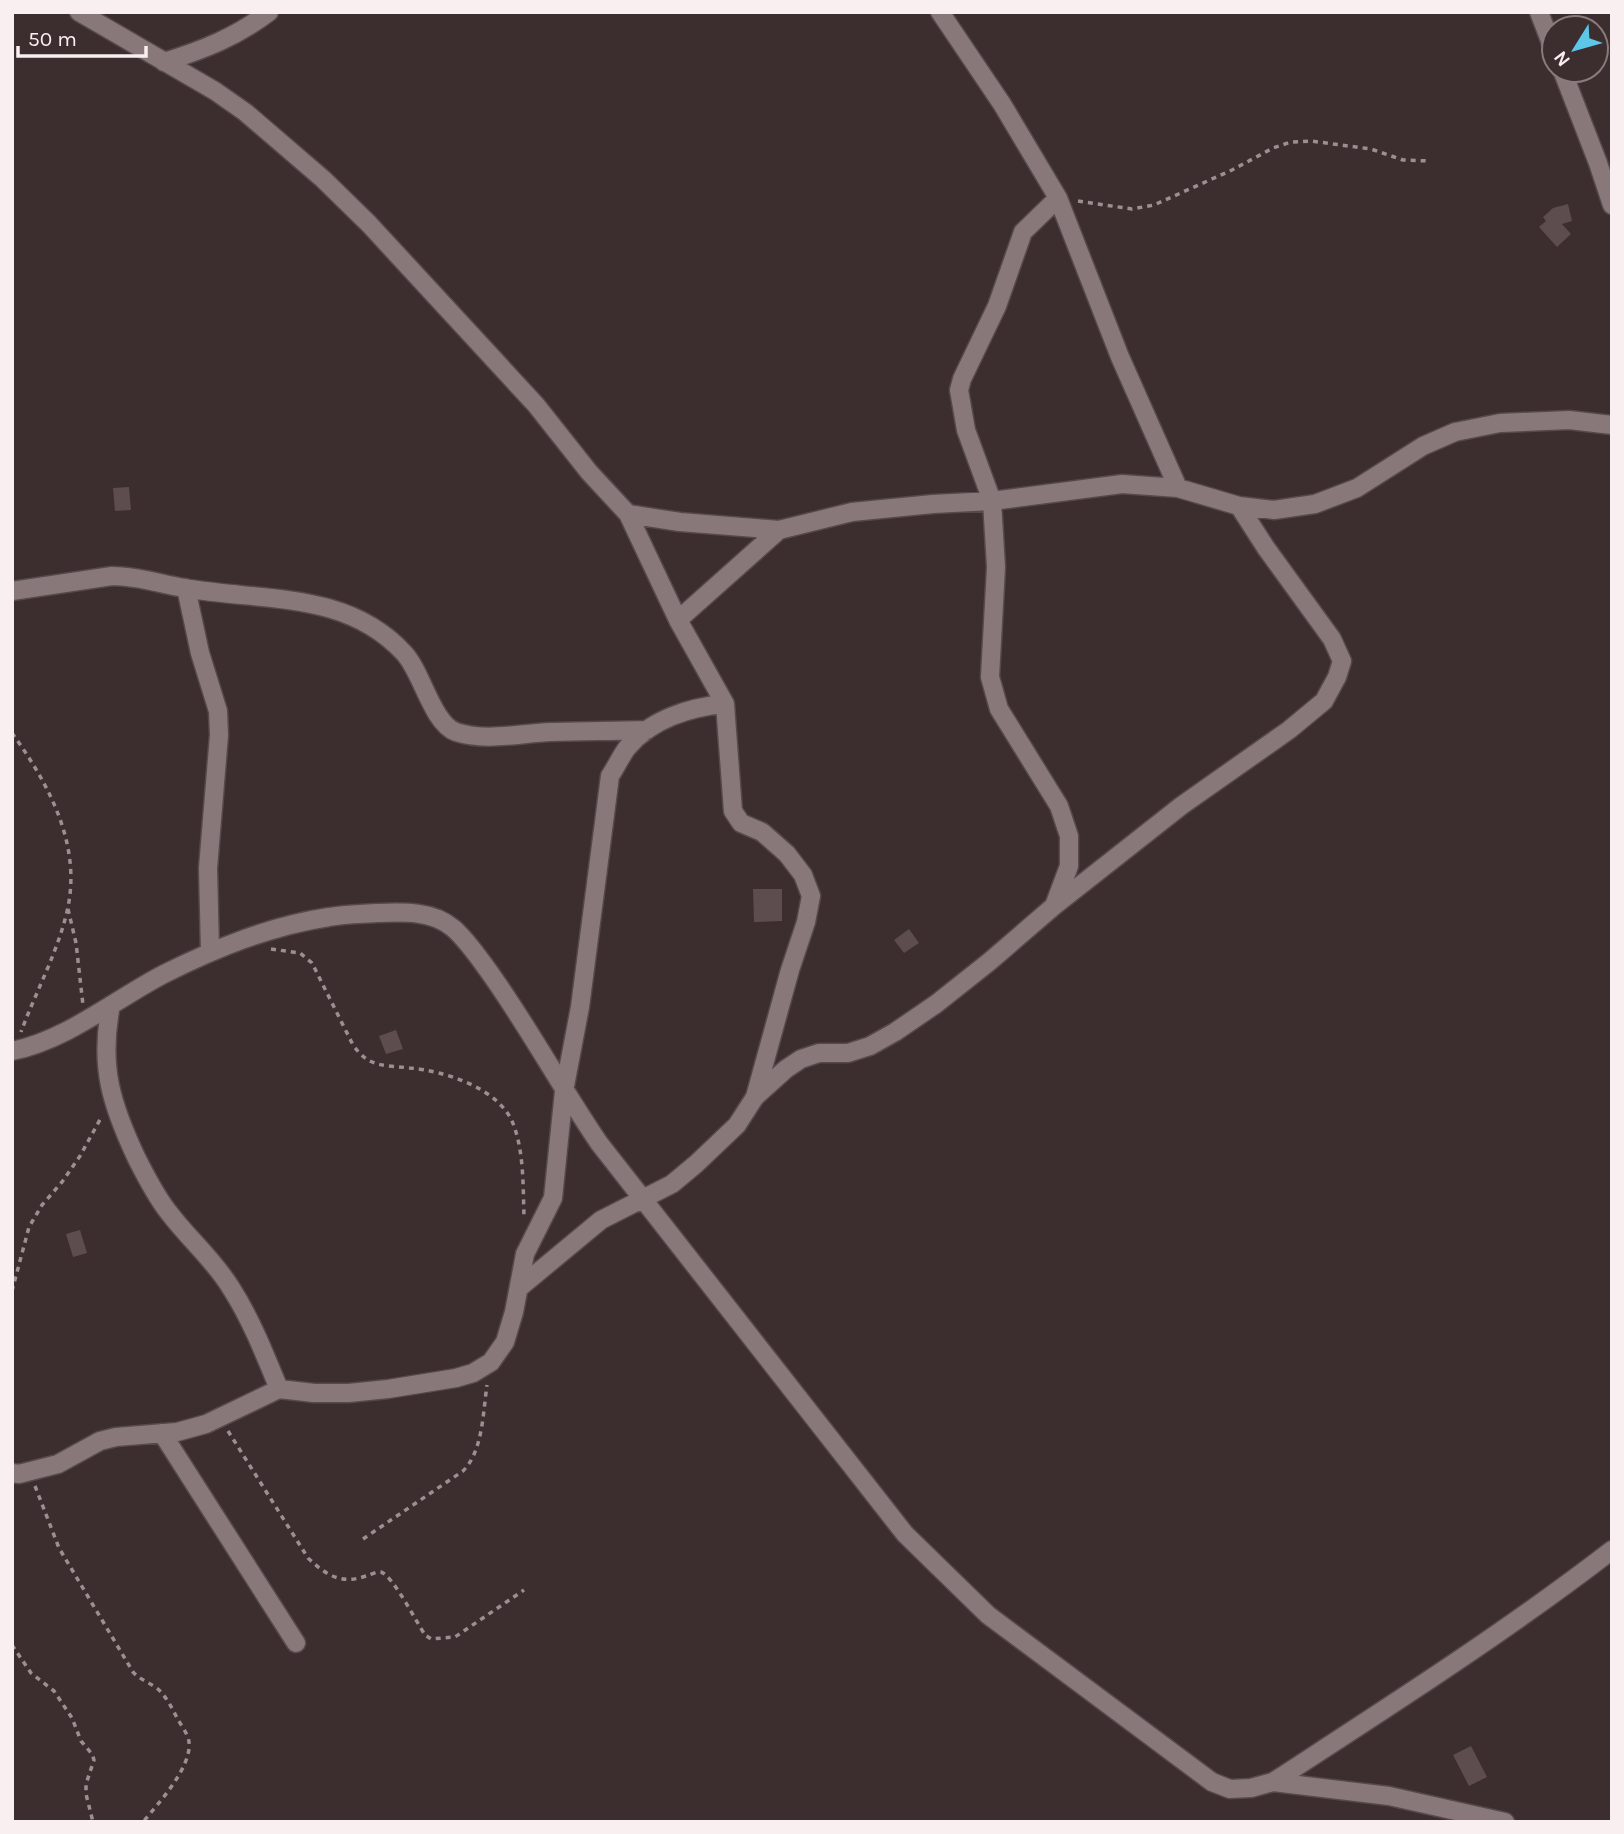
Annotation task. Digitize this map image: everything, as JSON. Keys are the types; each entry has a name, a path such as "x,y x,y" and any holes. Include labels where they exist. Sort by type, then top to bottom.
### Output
{"street":[{"path":"79,12 245,112 323,179 369,224 536,405 589,472 628,514 678,620 725,704 733,811 741,823 762,832 787,854 803,875 811,896 806,922 755,1097"},
{"path":"164,62 222,42 245,31 269,12"},
{"path":"940,12 1002,104 1058,198 1120,357 1178,488"},
{"path":"1567,84 1612,205"},
{"path":"1054,906 1069,866 1069,835 1059,806 999,709 990,677 996,567 992,501 966,430 959,390 997,306 1023,232 1058,198"},
{"path":"628,514 680,522 779,530 852,512 992,501 1122,484 1178,488 1239,506 1274,510 1315,504 1357,488 1423,446 1455,432 1500,423 1569,421 1612,425"},
{"path":"519,1288 601,1220 672,1184 737,1125 755,1097 786,1069 801,1059 819,1054 848,1053 870,1046 936,1004 1181,806 1298,723 1324,701 1338,677 1342,661 1332,639 1239,506"},
{"path":"678,620 779,530"},
{"path":"12,591 112,576 145,579 186,588 308,602 330,607 359,619 387,636 407,655 440,719 453,731 469,735 508,736 549,732 647,730"},
{"path":"186,588 197,641 218,711 219,735 208,868 210,951"},
{"path":"21,1472 58,1464 100,1441 196,1427 279,1389 349,1393 388,1389 456,1378 472,1373 491,1362 505,1342 525,1254 553,1198 564,1091 580,1007 610,776 628,748 647,730 678,713 701,706 725,704"},
{"path":"14,1051 84,1021 210,951 267,931 329,916 390,913 424,914 452,926 515,1008 564,1091 599,1143 905,1534 988,1615 1212,1782 1230,1789 1251,1788 1273,1782 1465,1658 1538,1607 1612,1550"},
{"path":"111,1005 105,1032 106,1064 111,1098 127,1138 169,1213 213,1262 232,1288 248,1317 279,1389"},
{"path":"162,1433 296,1643"},
{"path":"1273,1782 1389,1796 1505,1822"}],"path":[{"path":"1058,198 1132,209 1154,205 1291,142 1311,141 1371,149 1403,160 1430,161"},
{"path":"12,733 38,770 58,812 67,845 71,880 68,909 14,1051"},
{"path":"68,909 78,951 84,1021"},
{"path":"270,949 300,953 312,963 360,1056 372,1063 435,1070 474,1085 505,1110 514,1124 520,1155 525,1254"},
{"path":"12,1292 29,1227 42,1205 80,1156 111,1098"},
{"path":"363,1539 471,1463 478,1443 491,1362"},
{"path":"220,1418 308,1559 326,1574 341,1581 383,1573 397,1588 425,1635 431,1639 455,1637 524,1590"},
{"path":"21,1472 60,1548 133,1672 158,1689 169,1702 187,1736 188,1749 183,1767 143,1822"},
{"path":"12,1645 32,1673 54,1691 72,1718 81,1741 92,1754 94,1760 86,1784 87,1806 93,1822"}],"building":[{"path":"1568,204 1572,221 1562,224 1571,234 1557,247 1539,227 1546,221 1543,217 1553,208"},
{"path":"129,487 131,510 115,511 113,488"},
{"path":"753,889 782,889 782,921 754,922"},
{"path":"909,929 919,943 904,953 894,940"},
{"path":"396,1030 403,1049 386,1054 379,1036"},
{"path":"80,1230 87,1253 73,1257 66,1234"},
{"path":"1471,1746 1487,1777 1469,1786 1453,1755"}]}
